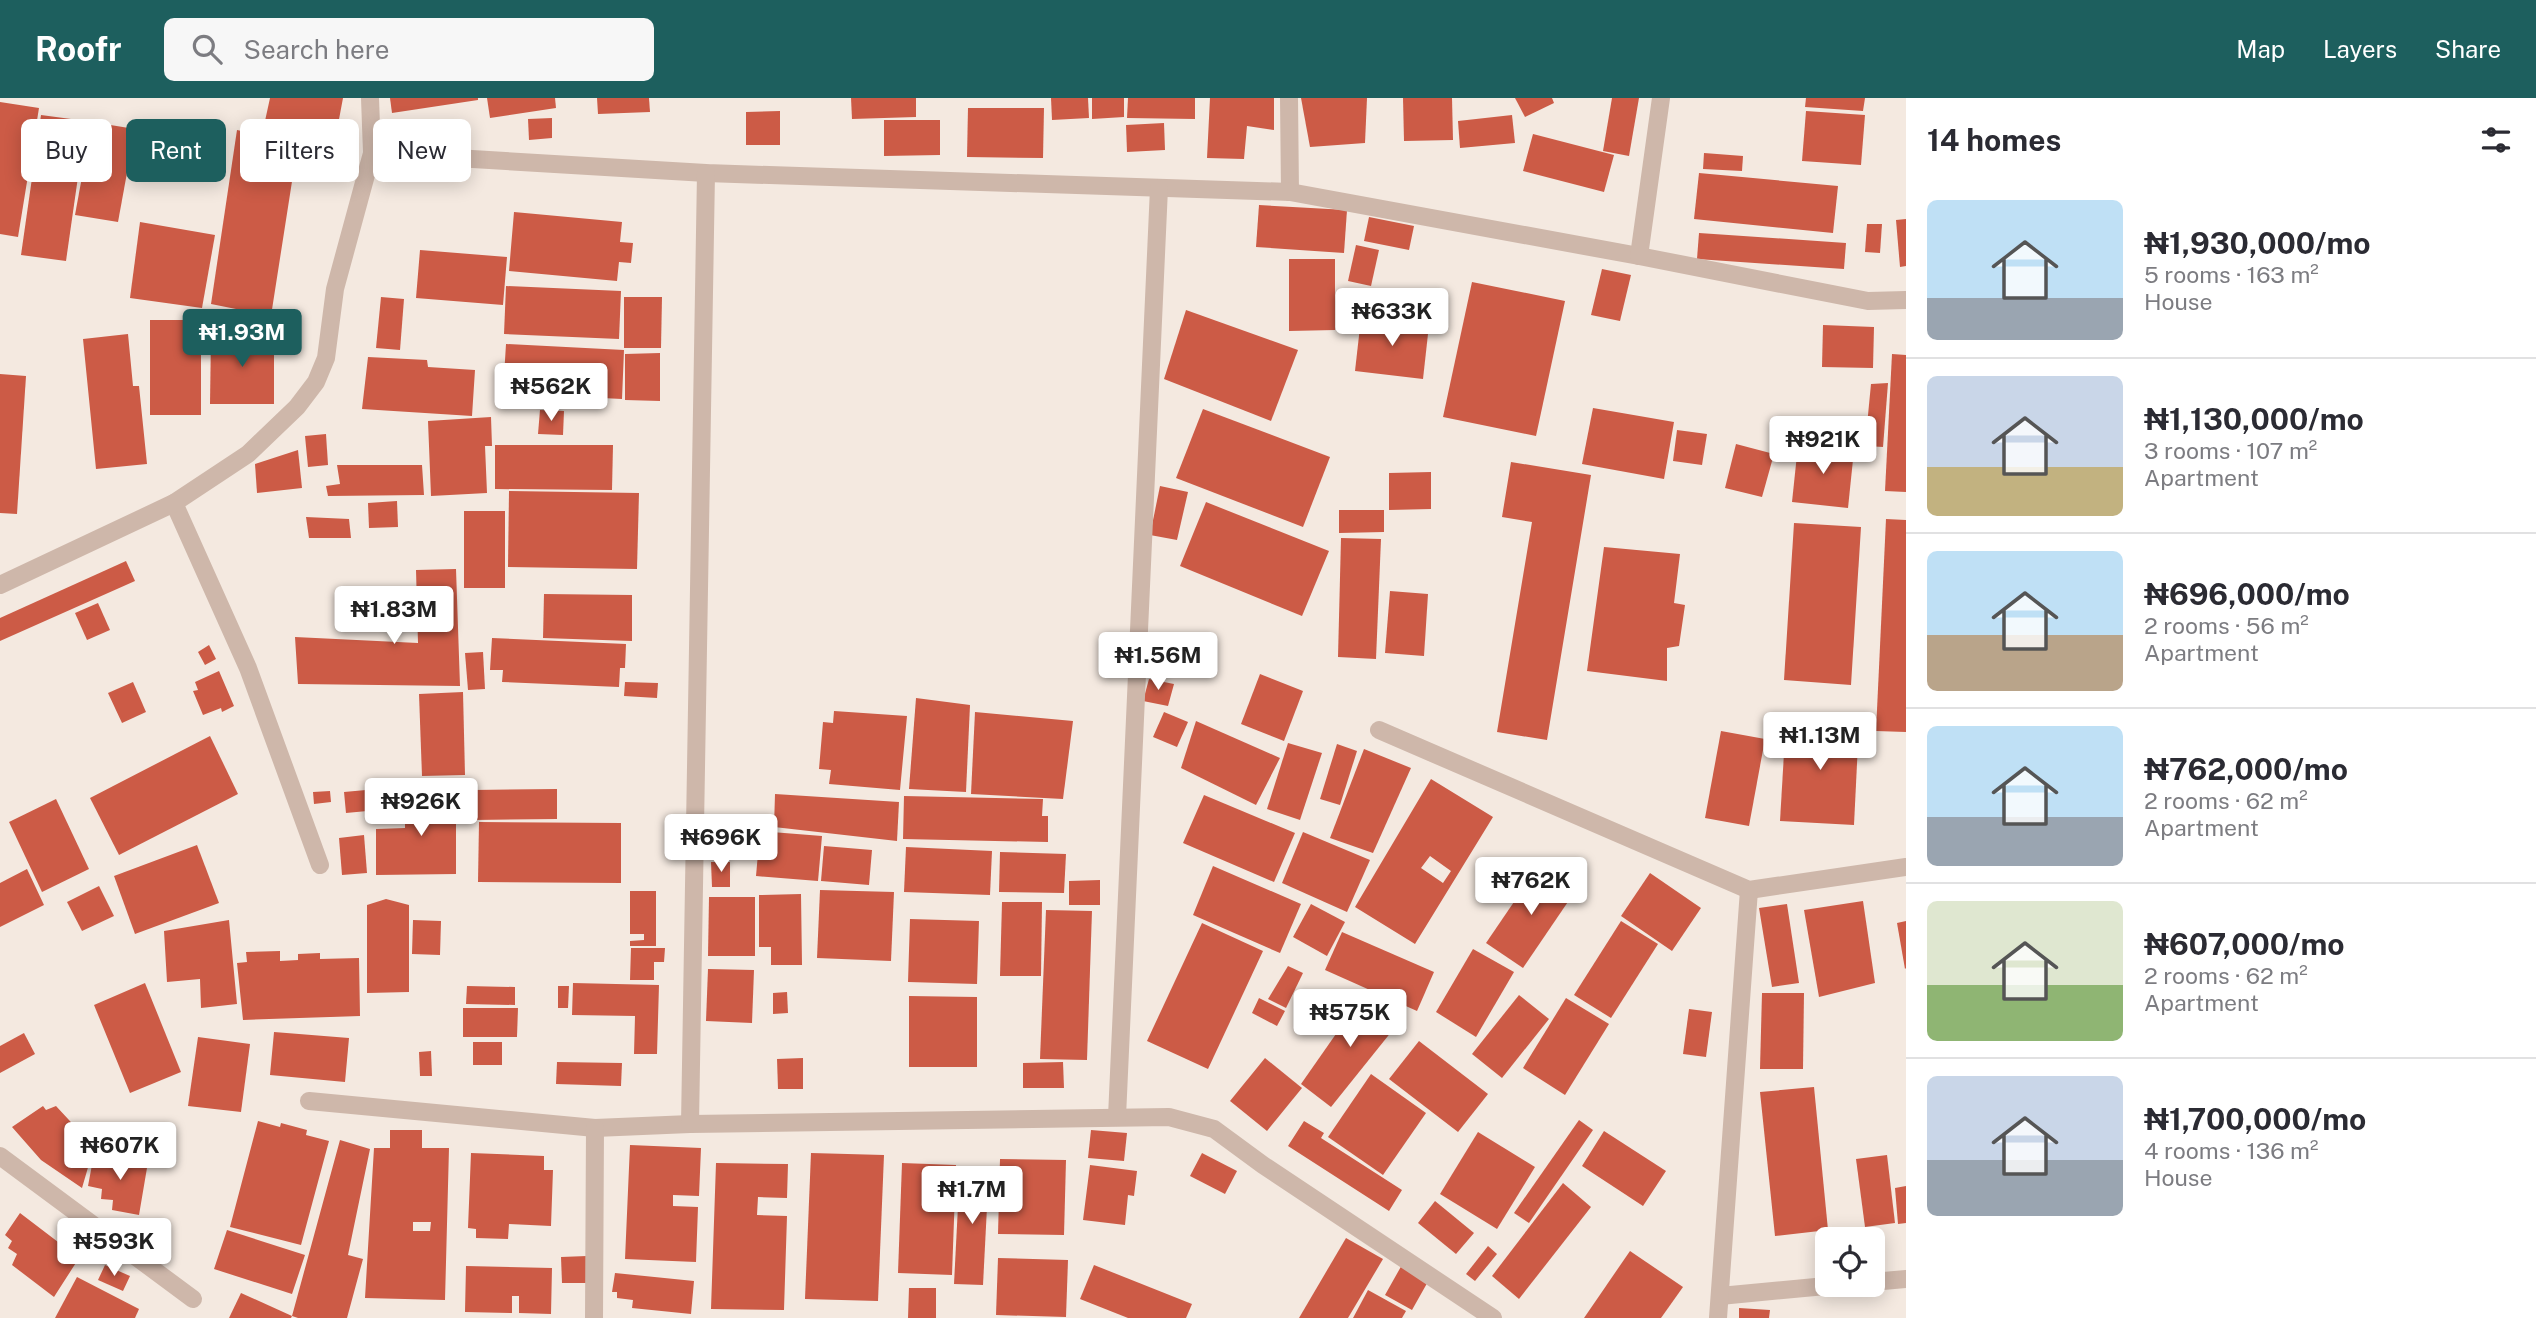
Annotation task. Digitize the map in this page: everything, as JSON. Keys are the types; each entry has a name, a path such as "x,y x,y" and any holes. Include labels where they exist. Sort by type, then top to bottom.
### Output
{"street":[{"path":"0,585 174,503 248,454 297,407 316,382 326,358 335,289 372,153 370,98"},
{"path":"1289,98 1290,192"},
{"path":"1639,256 1661,98"},
{"path":"372,153 706,173 1290,192 1868,301 1906,300"},
{"path":"690,1124 706,173"},
{"path":"1117,1117 1159,188"},
{"path":"174,503 248,668 320,865"},
{"path":"1379,730 1749,890 1906,867"},
{"path":"1718,1318 1749,890"},
{"path":"309,1101 596,1128 690,1124 1169,1117 1214,1129 1263,1165 1493,1318"},
{"path":"594,1318 596,1128"},
{"path":"0,1156 193,1299"},
{"path":"1885,1281 1906,1279"},
{"path":"1720,1296 1815,1287"}],"building":[{"path":"270,98 343,98 339,119 265,119"},
{"path":"390,98 478,98 478,100 392,113"},
{"path":"487,98 555,98 556,108 490,118"},
{"path":"597,98 649,98 650,112 598,114"},
{"path":"851,98 916,98 916,117 852,119"},
{"path":"1051,98 1088,98 1089,118 1052,120"},
{"path":"1092,98 1124,98 1124,117 1092,119"},
{"path":"1128,98 1195,98 1195,119 1127,118"},
{"path":"1210,98 1274,98 1274,130 1247,126 1244,159 1207,158"},
{"path":"1301,98 1367,98 1365,143 1310,147"},
{"path":"1403,98 1452,98 1453,140 1404,141"},
{"path":"1515,98 1552,98 1554,103 1525,117"},
{"path":"1612,98 1639,98 1629,156 1603,151"},
{"path":"1806,98 1865,98 1863,111 1805,107"},
{"path":"0,102 39,108 37,119 21,119 21,182 27,182 18,237 0,234"},
{"path":"968,108 1044,108 1043,158 967,157"},
{"path":"780,111 780,145 746,145 746,112"},
{"path":"1806,111 1865,115 1861,165 1802,161"},
{"path":"41,115 71,119 40,119"},
{"path":"1512,115 1515,143 1460,148 1458,121"},
{"path":"552,118 552,138 529,140 528,119"},
{"path":"884,120 940,120 940,155 884,156"},
{"path":"1164,123 1165,150 1127,152 1126,125"},
{"path":"112,125 126,128 126,178 118,222 75,215 81,182 112,182"},
{"path":"237,130 240,131 240,182 292,182 271,316 211,304"},
{"path":"1533,134 1614,155 1604,192 1523,171"},
{"path":"1704,153 1743,156 1742,171 1703,169"},
{"path":"1699,173 1838,186 1833,233 1694,219"},
{"path":"31,182 77,182 66,261 21,255"},
{"path":"1259,205 1347,210 1344,253 1256,247"},
{"path":"514,212 622,222 620,242 633,243 631,263 619,262 617,281 509,271"},
{"path":"1369,217 1414,226 1409,250 1364,241"},
{"path":"1906,219 1906,266 1900,267 1896,220"},
{"path":"140,222 215,235 202,308 130,298"},
{"path":"1867,224 1882,224 1880,253 1865,252"},
{"path":"1699,233 1846,243 1844,269 1697,259"},
{"path":"1356,245 1379,250 1371,286 1348,281"},
{"path":"420,250 507,257 503,305 416,298"},
{"path":"1289,259 1335,259 1335,330 1289,331"},
{"path":"1602,269 1631,275 1620,321 1591,315"},
{"path":"1472,282 1565,301 1536,436 1443,417"},
{"path":"506,286 621,291 619,339 504,334"},
{"path":"381,297 404,299 400,350 376,348"},
{"path":"624,297 662,297 661,348 624,348"},
{"path":"1186,310 1298,350 1271,421 1164,379"},
{"path":"1361,318 1429,325 1423,379 1355,371"},
{"path":"150,320 201,320 201,415 150,415"},
{"path":"1823,325 1874,327 1873,368 1822,367"},
{"path":"128,334 133,386 139,386 147,464 96,469 83,339"},
{"path":"274,334 274,404 210,404 211,335"},
{"path":"506,344 624,350 622,399 562,396 562,406 540,407 540,395 503,393"},
{"path":"660,353 660,401 625,400 625,354"},
{"path":"1892,354 1906,355 1906,492 1885,491"},
{"path":"368,357 427,360 428,367 475,370 472,416 362,409"},
{"path":"0,374 26,376 17,514 0,513"},
{"path":"1888,383 1883,447 1865,446 1871,384"},
{"path":"1593,408 1674,422 1664,479 1582,464"},
{"path":"1203,409 1330,457 1303,527 1176,478"},
{"path":"540,410 564,411 563,435 538,434"},
{"path":"491,417 492,446 485,446 487,493 431,496 428,421"},
{"path":"1677,430 1707,434 1702,465 1673,461"},
{"path":"326,434 328,465 308,467 305,436"},
{"path":"1736,444 1774,454 1762,497 1725,488"},
{"path":"495,445 613,445 612,490 495,489"},
{"path":"1798,445 1854,450 1848,508 1792,502"},
{"path":"298,450 302,488 257,493 255,464"},
{"path":"1511,462 1591,475 1547,740 1497,732 1532,522 1502,517"},
{"path":"337,465 422,465 424,495 328,496 326,486 340,484"},
{"path":"1431,472 1431,509 1389,510 1389,473"},
{"path":"1160,486 1188,492 1177,540 1150,535"},
{"path":"509,491 639,493 637,569 508,567"},
{"path":"397,501 398,527 369,528 368,503"},
{"path":"1206,502 1329,551 1302,616 1180,566"},
{"path":"1339,510 1384,510 1384,532 1339,533"},
{"path":"464,511 505,511 505,588 464,588"},
{"path":"306,517 349,519 351,538 309,538"},
{"path":"1886,519 1906,520 1906,732 1876,731"},
{"path":"1794,523 1861,527 1851,685 1784,680"},
{"path":"1341,538 1381,539 1376,659 1338,657"},
{"path":"1604,547 1680,554 1674,603 1685,605 1679,646 1667,648 1667,681 1587,671"},
{"path":"126,561 135,581 0,641 0,618"},
{"path":"456,569 460,686 298,684 295,637 418,643 416,570"},
{"path":"1390,591 1428,594 1424,656 1385,653"},
{"path":"544,594 632,595 632,641 543,638"},
{"path":"98,603 110,630 87,640 75,613"},
{"path":"492,638 626,644 625,668 620,668 619,687 502,682 503,670 490,670"},
{"path":"209,645 216,659 205,665 198,652"},
{"path":"483,652 485,689 468,690 465,653"},
{"path":"219,671 234,706 222,712 221,708 203,715 193,691 198,690 195,682"},
{"path":"1260,674 1303,691 1284,741 1241,724"},
{"path":"1149,679 1174,684 1168,706 1143,701"},
{"path":"133,682 146,712 122,723 108,693"},
{"path":"625,682 658,683 657,698 624,696"},
{"path":"463,692 465,775 422,776 419,694"},
{"path":"916,698 970,705 966,792 909,789"},
{"path":"834,711 907,716 900,790 829,784 831,770 819,769 823,722 833,723"},
{"path":"975,712 1073,721 1063,799 971,794"},
{"path":"1164,712 1188,722 1177,747 1153,737"},
{"path":"1786,719 1859,723 1854,825 1780,821"},
{"path":"1196,721 1280,758 1256,805 1181,768"},
{"path":"1721,731 1765,739 1749,826 1705,818"},
{"path":"210,736 238,794 119,855 90,798"},
{"path":"1288,743 1322,753 1300,820 1267,809"},
{"path":"1337,744 1357,751 1340,805 1320,799"},
{"path":"1364,749 1411,768 1373,853 1330,838"},
{"path":"1431,779 1493,817 1415,944 1355,907","holes":["1430,856 1451,871 1443,883 1421,868"]},
{"path":"377,789 378,810 346,813 344,792"},
{"path":"557,789 557,819 474,820 473,790"},
{"path":"330,791 331,802 314,804 313,792"},
{"path":"405,794 456,794 456,874 376,875 376,829 405,828"},
{"path":"775,794 899,802 897,841 774,827"},
{"path":"1204,795 1295,833 1274,882 1183,843"},
{"path":"904,796 1043,799 1042,816 1048,816 1048,842 903,839"},
{"path":"56,799 89,869 42,892 9,822"},
{"path":"479,822 621,823 621,883 478,882"},
{"path":"760,831 822,836 818,881 756,876"},
{"path":"1303,832 1370,860 1347,912 1282,883"},
{"path":"364,835 367,873 342,875 339,838"},
{"path":"197,845 219,903 135,934 114,876"},
{"path":"824,846 872,850 869,885 821,881"},
{"path":"906,847 992,851 990,895 904,892"},
{"path":"1000,852 1066,854 1064,893 999,892"},
{"path":"711,862 730,862 730,887 712,887"},
{"path":"1539,865 1576,890 1523,968 1486,943"},
{"path":"1213,866 1301,904 1280,953 1193,915"},
{"path":"27,869 44,905 0,927 0,883"},
{"path":"1650,873 1701,908 1672,951 1621,916"},
{"path":"1100,880 1100,905 1069,905 1069,881"},
{"path":"99,886 114,916 82,931 67,902"},
{"path":"820,890 894,892 891,961 817,958"},
{"path":"630,891 656,891 656,946 630,946 630,941 644,940 644,934 630,934"},
{"path":"801,894 802,965 771,965 771,947 759,947 759,895"},
{"path":"709,897 755,897 755,956 708,956"},
{"path":"386,899 409,905 409,992 367,993 367,905"},
{"path":"1863,901 1875,983 1819,997 1804,910"},
{"path":"1002,902 1042,902 1041,976 1000,976"},
{"path":"1311,904 1345,922 1327,956 1293,937"},
{"path":"1787,904 1799,983 1772,987 1759,908"},
{"path":"1046,910 1092,911 1087,1060 1040,1059"},
{"path":"910,919 979,921 977,984 908,982"},
{"path":"229,920 237,1004 201,1008 200,979 167,982 164,931"},
{"path":"413,920 441,921 440,955 412,954"},
{"path":"1621,921 1658,944 1611,1018 1574,995"},
{"path":"1906,921 1906,968 1905,969 1897,923"},
{"path":"1202,923 1263,951 1208,1069 1147,1041"},
{"path":"1342,932 1434,972 1417,1011 1325,970"},
{"path":"631,948 665,948 664,962 654,962 654,980 630,980"},
{"path":"1473,949 1514,972 1476,1037 1436,1012"},
{"path":"280,951 280,961 298,960 298,954 320,953 320,959 359,958 360,1016 243,1020 237,963 247,962 246,952"},
{"path":"1288,966 1303,973 1286,1008 1268,999"},
{"path":"708,969 754,970 752,1023 706,1021"},
{"path":"145,983 181,1072 130,1093 94,1005"},
{"path":"573,983 659,985 657,1054 634,1054 635,1016 572,1015"},
{"path":"467,986 515,987 515,1005 466,1004"},
{"path":"558,986 569,986 568,1008 558,1008"},
{"path":"1366,991 1400,1021 1331,1107 1301,1084"},
{"path":"787,992 788,1013 773,1014 773,993"},
{"path":"1762,993 1804,993 1803,1069 1760,1069"},
{"path":"1519,995 1549,1019 1502,1078 1472,1054"},
{"path":"909,996 977,997 977,1067 909,1067"},
{"path":"1259,998 1285,1011 1277,1026 1252,1013"},
{"path":"1566,998 1609,1024 1565,1095 1523,1068"},
{"path":"463,1008 518,1008 517,1037 463,1037"},
{"path":"1689,1009 1712,1012 1706,1057 1683,1054"},
{"path":"274,1032 349,1038 345,1082 270,1075"},
{"path":"24,1033 35,1054 0,1073 0,1046"},
{"path":"198,1037 250,1044 241,1112 188,1106"},
{"path":"1419,1041 1488,1094 1458,1132 1389,1079"},
{"path":"473,1042 502,1042 502,1065 473,1065"},
{"path":"431,1051 432,1076 420,1076 419,1052"},
{"path":"803,1058 803,1089 778,1089 777,1059"},
{"path":"1265,1058 1302,1088 1267,1131 1230,1101"},
{"path":"557,1062 622,1063 621,1086 556,1084"},
{"path":"1063,1062 1064,1088 1023,1088 1023,1063"},
{"path":"1371,1074 1426,1113 1383,1175 1328,1137"},
{"path":"1814,1087 1828,1227 1815,1227 1815,1231 1775,1236 1760,1092"},
{"path":"43,1106 46,1110 56,1106 94,1147 82,1188 41,1160 12,1127"},
{"path":"1579,1120 1593,1130 1529,1223 1514,1213"},
{"path":"258,1121 280,1127 281,1123 307,1130 306,1135 329,1141 301,1245 230,1227"},
{"path":"1304,1121 1324,1133 1321,1138 1402,1190 1389,1211 1288,1146"},
{"path":"390,1130 422,1130 422,1148 449,1148 445,1300 365,1298 374,1148 390,1148","holes":["413,1222 431,1222 430,1231 413,1231"]},
{"path":"1091,1130 1127,1133 1124,1161 1088,1158"},
{"path":"1604,1131 1666,1171 1643,1206 1582,1166"},
{"path":"1478,1132 1535,1167 1497,1229 1440,1194"},
{"path":"340,1140 370,1149 348,1255 363,1259 347,1318 298,1318 292,1316"},
{"path":"630,1145 701,1148 699,1196 673,1195 673,1206 698,1207 696,1262 625,1259"},
{"path":"471,1153 544,1156 544,1170 553,1170 551,1226 509,1224 508,1239 476,1238 476,1229 468,1228"},
{"path":"811,1153 884,1155 878,1301 805,1299"},
{"path":"1202,1153 1237,1171 1225,1194 1190,1176"},
{"path":"94,1154 148,1162 139,1215 112,1210 113,1200 101,1199 102,1189 88,1186"},
{"path":"1887,1155 1895,1223 1865,1227 1856,1159"},
{"path":"1000,1159 1066,1160 1064,1235 998,1234"},
{"path":"716,1163 788,1164 787,1198 758,1197 757,1215 787,1216 784,1310 711,1309"},
{"path":"902,1163 956,1165 952,1275 898,1273"},
{"path":"1090,1165 1137,1171 1134,1196 1128,1195 1125,1225 1083,1220"},
{"path":"960,1167 989,1168 983,1285 954,1284"},
{"path":"1563,1183 1591,1207 1519,1299 1492,1276"},
{"path":"1906,1186 1906,1223 1898,1224 1895,1188"},
{"path":"1435,1201 1474,1233 1456,1254 1418,1223"},
{"path":"20,1213 79,1258 54,1297 12,1265 17,1254 8,1248 12,1241 5,1235"},
{"path":"227,1230 305,1255 292,1294 214,1269"},
{"path":"1346,1238 1383,1259 1348,1318 1299,1318"},
{"path":"1488,1246 1497,1254 1475,1281 1466,1274"},
{"path":"1630,1251 1683,1287 1661,1318 1584,1318"},
{"path":"587,1256 588,1283 562,1283 561,1257"},
{"path":"998,1258 1068,1260 1066,1317 996,1315"},
{"path":"1403,1263 1430,1278 1412,1310 1385,1295"},
{"path":"105,1265 130,1276 123,1291 98,1280"},
{"path":"1094,1265 1192,1304 1186,1318 1128,1318 1080,1299"},
{"path":"466,1266 552,1268 551,1314 519,1313 519,1296 512,1296 512,1313 465,1312"},
{"path":"615,1273 694,1281 691,1314 632,1308 633,1300 617,1298 617,1292 612,1292"},
{"path":"77,1277 139,1309 135,1318 55,1318"},
{"path":"909,1288 936,1288 936,1318 908,1318"},
{"path":"1368,1290 1406,1311 1402,1318 1353,1318"},
{"path":"241,1293 292,1316 229,1318"},
{"path":"1739,1308 1770,1310 1769,1318 1739,1318"}]}
